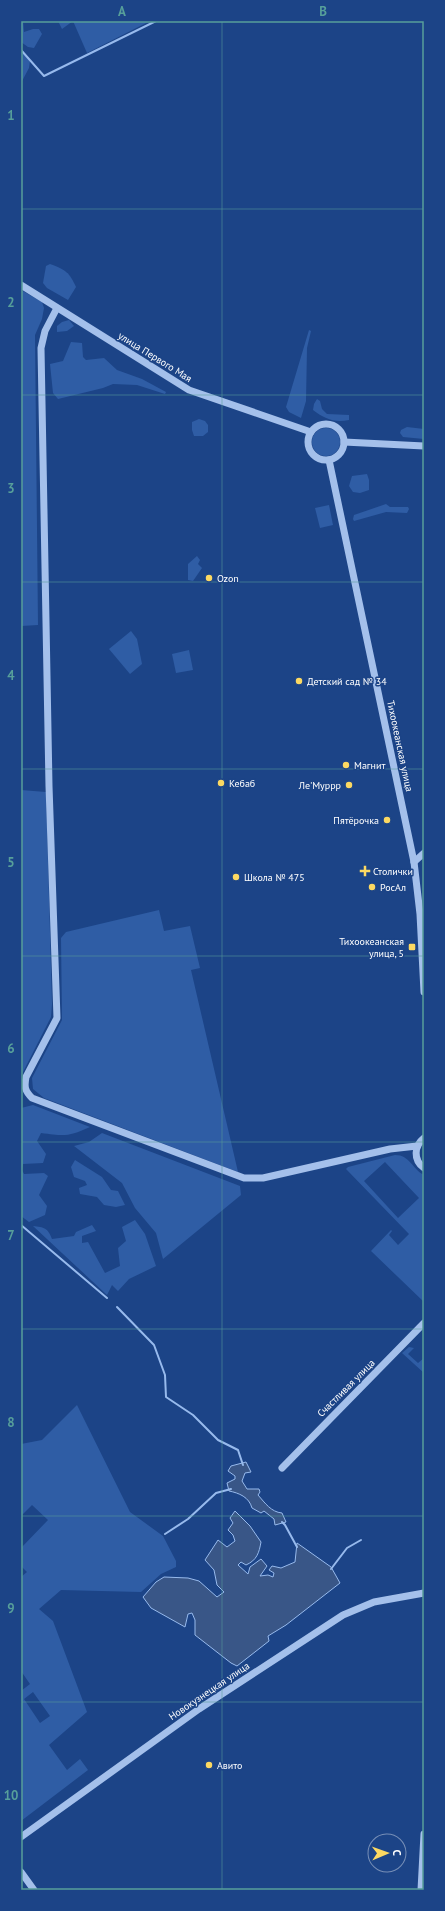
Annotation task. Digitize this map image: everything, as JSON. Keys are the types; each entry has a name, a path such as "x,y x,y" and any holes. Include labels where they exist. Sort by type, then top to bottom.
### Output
{"street":[{"name":"улица Первого Мая","path":"21,285 37,293 57,308 69,314 189,390 311,432"},
{"path":"57,308 45,331 40,348 49,786 57,1018 26,1078 24,1085 26,1092 32,1098 244,1178 263,1178 390,1149 417,1146"},
{"path":"320,425 331,425 340,431 344,442 340,454 330,460 323,460 316,457 311,452 309,446 311,432 320,425"},
{"path":"344,442 424,446"},
{"name":"Тихоокеанская улица","path":"330,460 414,862 420,914 424,992"},
{"path":"414,862 424,853"},
{"path":"424,1138 417,1146 415,1154 418,1161 424,1168"},
{"name":"Счастливая улица","path":"282,1468 424,1323"},
{"name":"Новокузнецкая улица","path":"21,1837 199,1709 343,1614 374,1602 424,1593"},
{"path":"421,1890 424,1834"},
{"path":"21,1872 34,1890"}],"shaded area":[{"path":"21,21 23,21 24,32 39,29 42,34 34,48 28,47 21,42"},
{"path":"58,21 73,21 62,29"},
{"path":"73,21 150,21 87,53"},
{"path":"23,51 30,61 29,68 21,83 21,53"},
{"path":"50,264 66,272 74,282 76,287 68,300 47,288 43,283 46,266"},
{"path":"21,290 42,302 44,308 42,319 35,335 38,625 21,626"},
{"path":"69,320 74,326 67,331 57,332 57,326 62,322"},
{"path":"309,330 311,331 307,348 306,401 301,418 289,412 286,407"},
{"path":"71,342 82,343 83,357 86,360 104,358 117,370 142,379 166,392 165,394 137,385 113,384 103,388 58,399 53,393 50,364 63,361"},
{"path":"317,399 320,401 322,409 327,414 349,415 349,420 334,421 317,413 313,410"},
{"path":"199,419 205,421 208,425 208,432 203,436 194,436 192,422"},
{"path":"407,427 424,429 424,439 403,437 400,433 401,430"},
{"path":"326,428 336,432 340,442 336,452 326,456 316,452 312,442 316,432"},
{"path":"367,474 369,480 369,490 360,493 353,492 349,486 352,476"},
{"path":"386,504 390,507 408,507 409,509 407,513 386,512 354,521 353,519 354,515"},
{"path":"329,505 333,525 320,528 315,508"},
{"path":"197,556 200,560 198,564 202,568 193,581 188,580 188,564"},
{"path":"131,631 137,639 142,664 130,674 109,649"},
{"path":"189,650 193,670 176,673 172,654"},
{"path":"21,790 46,792 52,1004 51,1017 21,1076"},
{"path":"159,910 164,931 190,926 200,968 191,970 238,1172 44,1098 33,1089 32,1078 62,1020 61,938 66,932"},
{"path":"33,1105 90,1127 76,1133 66,1135 41,1133 37,1141 46,1154 43,1163 23,1164 22,1170 24,1174 44,1173 48,1176 39,1195 47,1206 45,1215 29,1222 21,1216 21,1108"},
{"path":"102,1133 240,1186 241,1195 163,1259 156,1233 135,1208 122,1183 74,1146 89,1142"},
{"path":"395,1155 404,1157 424,1175 424,1302 371,1251 391,1230 392,1231 389,1235 398,1245 409,1234 346,1169 348,1167","holes":["385,1162 419,1198 398,1218 364,1181"]},
{"path":"75,1160 102,1177 111,1190 118,1191 125,1205 116,1207 104,1205 97,1197 80,1194 79,1188 87,1185 85,1181 74,1177 71,1167"},
{"path":"135,1220 145,1234 156,1266 129,1279 118,1291 112,1285 107,1295 33,1226 45,1229 49,1232 52,1239 74,1236 76,1232 92,1225 96,1231 82,1236 82,1243 88,1242 105,1273 120,1266 118,1248 126,1241 122,1227"},
{"path":"409,1347 414,1348 408,1354 418,1363 424,1358 424,1373 402,1353"},
{"path":"77,1405 130,1512 163,1536 176,1561 176,1567 161,1574 141,1592 61,1590 39,1609 53,1621 87,1712 49,1745 67,1770 80,1759 88,1770 21,1821 21,1691 30,1684 21,1671 21,1577 27,1572 21,1566 21,1548 48,1520 32,1505 21,1516 21,1444 42,1440","holes":["33,1692 50,1716 40,1723 24,1699"]},
{"path":"246,1462 251,1472 245,1473 242,1481 247,1489 259,1489 260,1492 258,1495 271,1509 282,1513 286,1522 275,1525 274,1519 264,1511 261,1513 252,1508 251,1504 246,1498 229,1491 227,1483 235,1479 235,1476 228,1471 231,1466"},
{"path":"235,1511 250,1526 261,1542 258,1553 253,1561 246,1565 241,1562 238,1565 248,1574 250,1567 261,1559 267,1566 260,1576 268,1575 273,1577 274,1573 269,1570 272,1566 281,1568 295,1562 297,1543 331,1567 340,1583 286,1625 268,1636 269,1641 237,1666 195,1635 195,1620 192,1613 188,1614 185,1627 151,1608 143,1597 156,1582 164,1577 188,1578 199,1581 217,1597 224,1592 217,1585 214,1570 205,1560 218,1540 227,1547 235,1541 233,1535 228,1530 233,1523 230,1518"}],"waterway":[{"path":"21,50 44,76 156,21"},
{"path":"21,1225 107,1298"},
{"path":"117,1307 154,1345 165,1375 166,1397 193,1415 218,1440 238,1450 243,1465"},
{"path":"165,1534 188,1519 216,1493 231,1489"},
{"path":"282,1522 297,1547"},
{"path":"331,1569 347,1548 361,1540"}],"place":[{"name":"Ozon","path":"209,578"},
{"name":"Детский сад № 34","path":"299,681"},
{"name":"Магнит","path":"346,765"},
{"name":"Кебаб","path":"221,783"},
{"name":"Ле'Муррр","path":"349,785"},
{"name":"Пятёрочка","path":"387,820"},
{"name":"Столички","path":"365,871"},
{"name":"Школа № 475","path":"236,877"},
{"name":"РосАл","path":"372,887"},
{"name":"Тихоокеанская улица, 5","path":"412,947"},
{"name":"Авито","path":"209,1765"}]}
